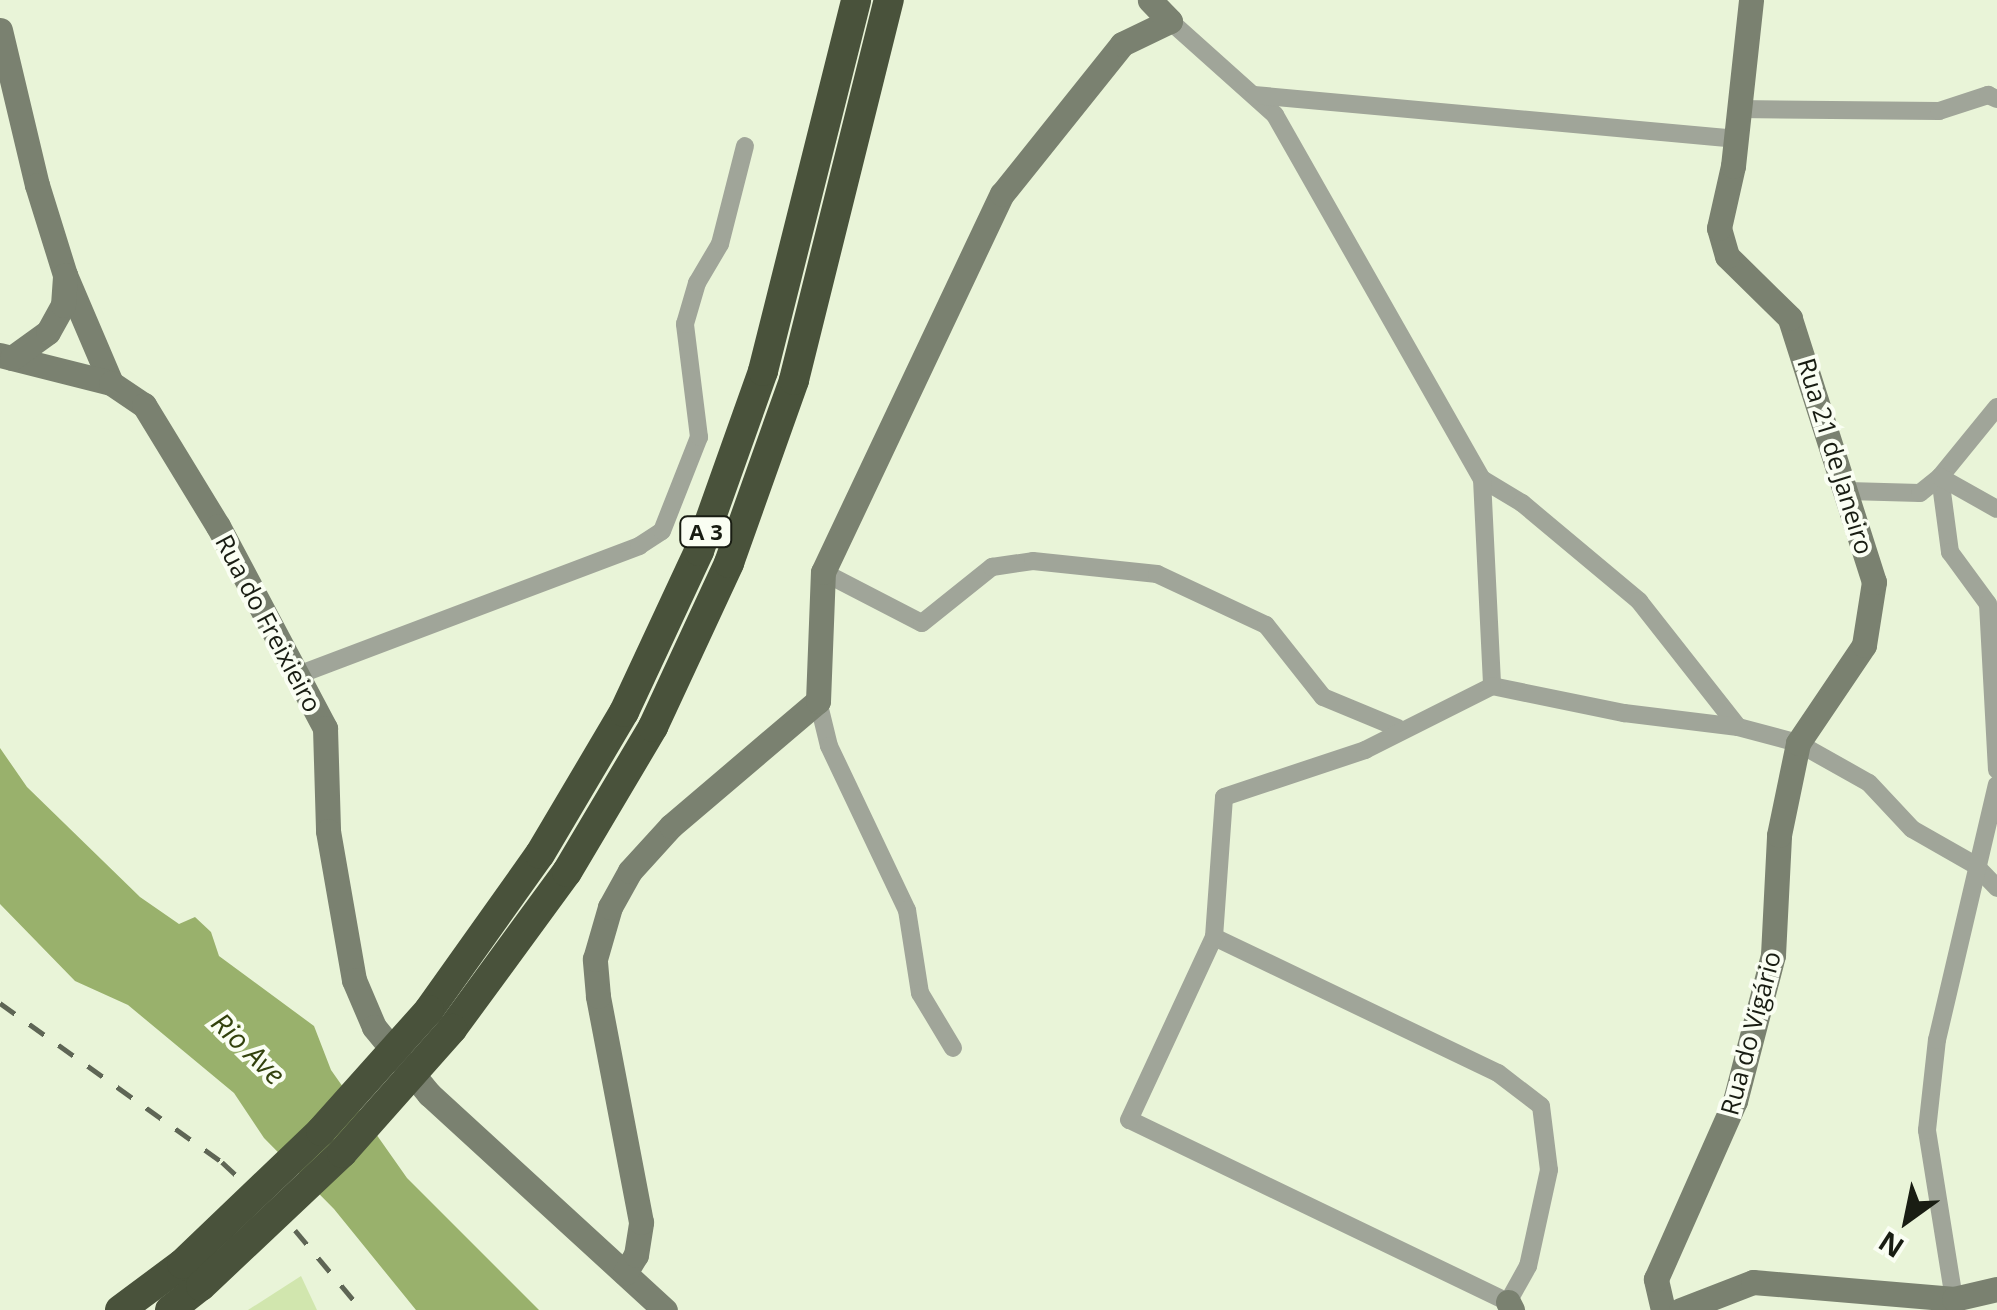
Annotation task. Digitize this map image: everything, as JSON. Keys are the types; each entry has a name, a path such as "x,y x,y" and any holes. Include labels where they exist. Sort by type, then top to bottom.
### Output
{"highway":[{"name":"A 3","path":"440,1019 624,712 699,551 763,370 856,0"},
{"name":"A 3","path":"120,1310 192,1275 342,1153 440,1019 586,840 653,727 729,563 794,380 889,0"},
{"name":"A 3","path":"170,1310 192,1275"}],"street":[{"path":"1150,0 1275,114 1386,300 1482,479 1492,686"},
{"name":"Rua 21 de Janeiro","path":"1750,0 1735,140 1719,228 1727,256 1790,318 1874,582 1864,645 1798,744"},
{"path":"953,1048 920,993 907,910 829,746 818,701 823,572 1002,194 1122,44 1170,21"},
{"path":"0,30 9,116 65,275 111,383"},
{"path":"1254,94 1735,140"},
{"path":"1737,109 1939,111 1997,98"},
{"path":"298,675 639,546 662,531 699,437 686,324 697,283 720,244 745,146"},
{"path":"6,356 48,332 63,305 65,275"},
{"path":"6,356 111,383"},
{"name":"Rua do Freixieiro","path":"111,383 144,405 160,429 325,728 328,831 354,980 374,1028 429,1094 665,1310"},
{"path":"1848,492 1920,493 1940,477 1997,407"},
{"path":"1940,477 1997,509"},
{"path":"1940,477 1950,552 1988,604 1997,770"},
{"path":"1482,479 1522,504 1639,601 1738,727"},
{"path":"823,572 922,622 992,568 1072,562 1157,574 1266,625 1324,697 1398,728"},
{"path":"1214,938 1498,1074 1541,1106 1549,1170 1528,1266 1510,1306 1129,1120 1214,938 1224,798 1366,750 1398,728 1492,686 1624,714 1738,727 1798,744 1869,783 1912,829 1976,864 1997,888"},
{"path":"625,1273 636,1255 640,1222 598,996 595,959 610,907 630,871 670,826 818,701"},
{"name":"Rua do Vigário","path":"1663,1310 1656,1279 1734,1101 1773,954 1779,835 1798,744"},
{"path":"1954,1299 1927,1130 1938,1040 1997,785"},
{"path":"1682,1310 1753,1282 1954,1299 1997,1289"}],"shaded area":[{"path":"301,1276 317,1310 248,1310"}],"water":[{"name":"Rio Ave","path":"0,748 27,787 140,897 179,924 195,917 211,932 219,956 314,1026 331,1070 407,1178 539,1310 416,1310 334,1209 264,1138 234,1093 128,1005 75,981 0,904"}],"railway":[{"path":"0,1003 222,1162 295,1230 362,1310"}]}
